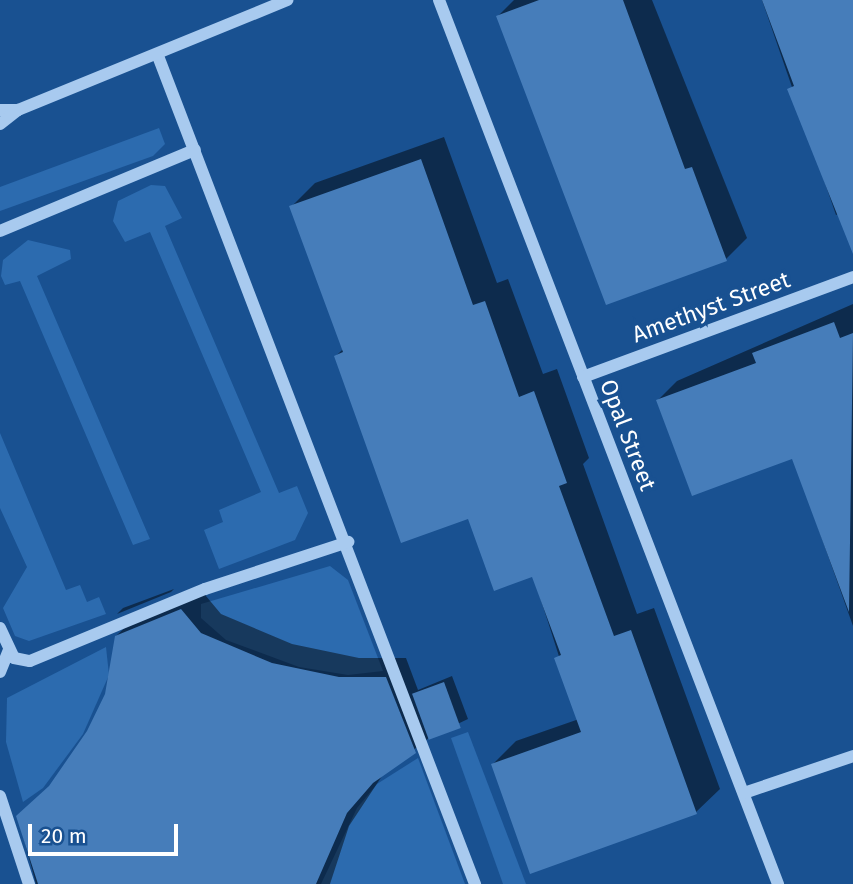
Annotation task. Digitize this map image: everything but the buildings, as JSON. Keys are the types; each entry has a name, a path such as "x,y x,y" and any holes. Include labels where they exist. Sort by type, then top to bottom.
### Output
{"street":[{"path":"0,124 18,110 287,0"},
{"name":"Opal Street","path":"439,0 778,884"},
{"path":"158,55 348,542 475,884"},
{"path":"0,110 18,110"},
{"path":"0,230 195,150"},
{"name":"Amethyst Street","path":"583,377 853,277"},
{"path":"0,628 9,650 17,660 30,660 205,589 348,542"},
{"path":"0,672 9,650"},
{"path":"744,793 853,756"},
{"path":"0,796 29,884"}],"shaded area":[{"path":"159,128 165,144 153,156 0,211 0,187"},
{"path":"151,185 165,186 182,218 165,226 279,493 297,486 308,513 295,540 219,569 204,530 223,522 219,510 261,492 150,232 125,242 113,221 118,201"},
{"path":"28,240 70,250 71,259 37,276 150,539 133,545 20,281 5,285 1,276 3,260"},
{"path":"0,433 66,590 80,585 87,602 99,597 106,614 29,641 15,636 3,608 27,567 0,508"},
{"path":"330,566 348,580 383,671 348,675 299,667 226,640 201,618 201,604"},
{"path":"106,647 109,675 83,734 43,788 23,802 6,742 7,698"},
{"path":"468,732 526,884 503,884 451,738"},
{"path":"418,758 465,884 321,884 357,808 377,784"}]}
